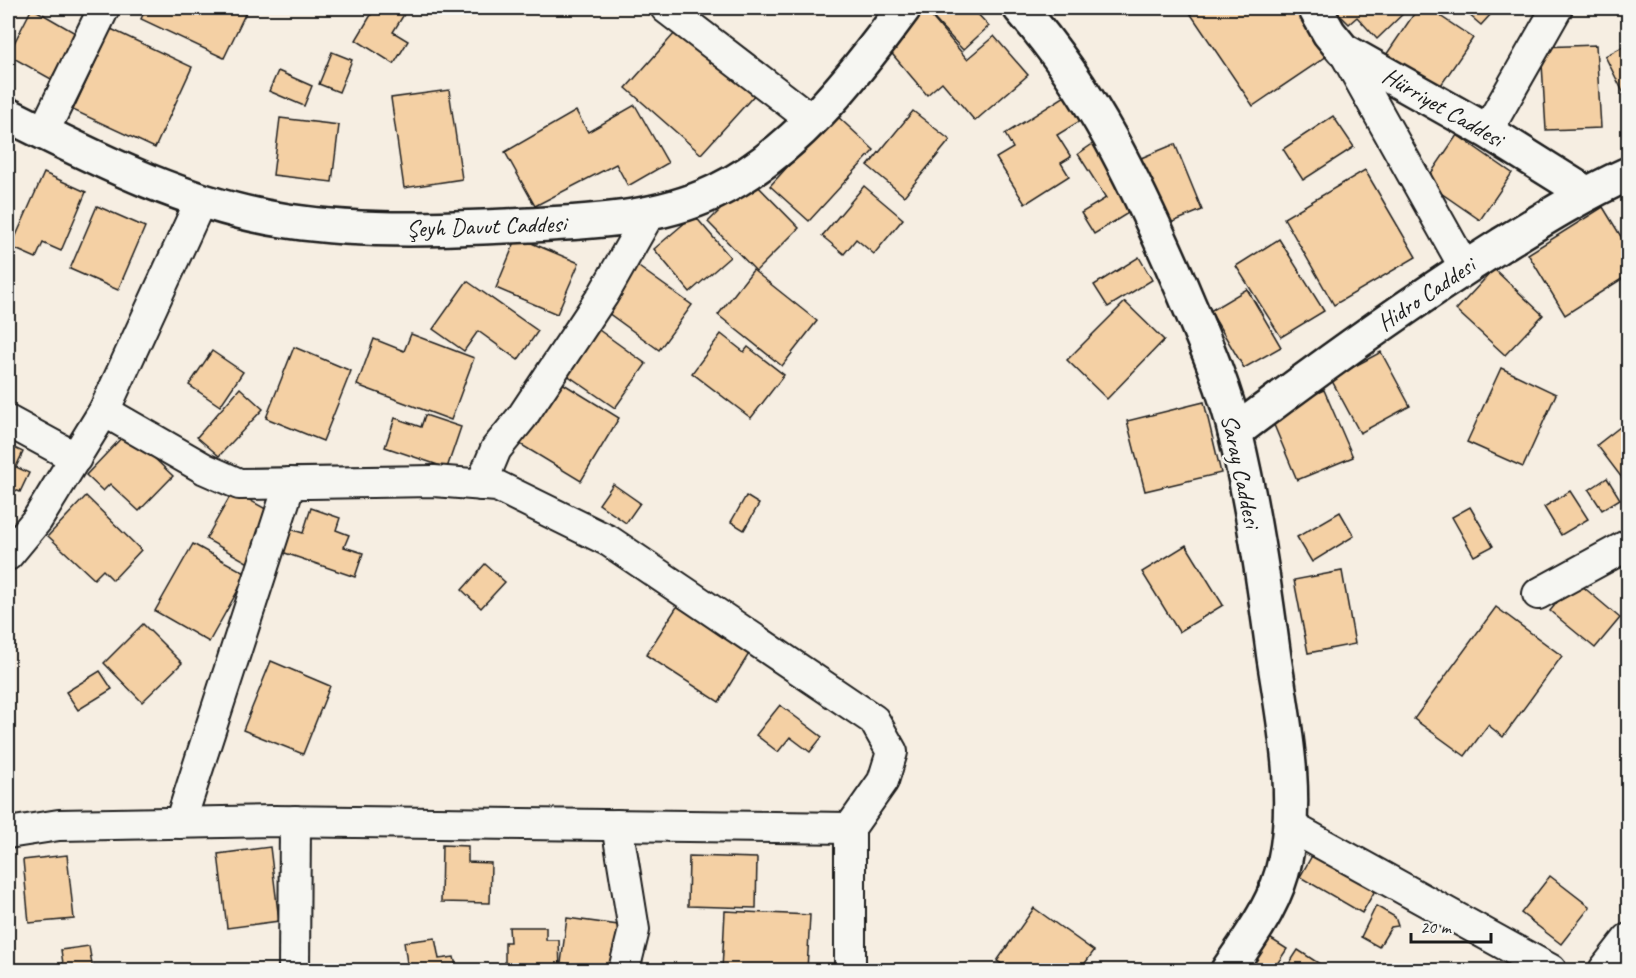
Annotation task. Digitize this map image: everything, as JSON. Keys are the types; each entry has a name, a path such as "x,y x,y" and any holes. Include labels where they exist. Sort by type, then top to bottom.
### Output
{"street":[{"path":"43,132 104,8"},
{"path":"666,8 812,120"},
{"name":"Şeyh Davut Caddesi","path":"8,115 168,188 201,200 288,221 398,230 567,223 649,214 686,204 717,191 783,147 840,90 904,8"},
{"name":"Saray Caddesi","path":"1020,8 1070,71 1100,116 1121,155 1209,352 1235,432 1263,584 1283,716 1290,826 1278,886 1264,915 1228,970"},
{"name":"Hürriyet Caddesi","path":"1315,8 1329,33 1343,50 1487,131 1586,193"},
{"path":"1487,131 1557,8"},
{"path":"1343,50 1465,267"},
{"name":"Hidro Caddesi","path":"1235,432 1352,344 1465,267 1586,193 1629,174"},
{"path":"8,555 36,520 104,411 201,200"},
{"path":"481,485 496,449 522,417 603,295 649,214"},
{"path":"104,411 205,470 239,484 434,481 497,486 609,541 874,720 892,752 883,781 850,828 850,970"},
{"path":"8,421 76,458"},
{"path":"180,823 290,483"},
{"path":"1538,594 1629,545"},
{"path":"8,833 59,825 295,821 850,828"},
{"path":"294,969 295,821"},
{"path":"617,825 634,930 624,970"},
{"path":"1290,826 1551,970"},
{"path":"1604,970 1629,939"}],"building":[{"path":"32,8 77,34 51,79 8,55"},
{"path":"146,8 248,8 224,58 141,19"},
{"path":"375,8 408,8 393,32 408,41 394,64 356,40"},
{"path":"924,8 972,8 989,26 963,50"},
{"path":"924,8 967,59 994,36 1028,75 975,121 942,82 927,95 882,42"},
{"path":"1198,8 1294,8 1327,56 1253,106 1190,13"},
{"path":"1333,8 1409,8 1377,39 1357,17 1349,24"},
{"path":"1418,8 1428,8 1473,38 1437,91 1386,55"},
{"path":"1461,8 1484,8 1491,14 1481,25"},
{"path":"683,24 758,91 701,154 626,88"},
{"path":"111,29 192,67 155,148 73,110"},
{"path":"1628,44 1628,102 1605,56"},
{"path":"1596,45 1601,128 1546,130 1541,47"},
{"path":"332,52 352,60 339,92 319,84"},
{"path":"278,71 312,86 304,106 269,91"},
{"path":"449,90 462,179 404,188 391,98"},
{"path":"1065,96 1080,121 1057,135 1071,157 1061,163 1069,176 1025,204 996,158 1013,148 1005,134"},
{"path":"635,105 668,163 628,186 616,164 535,206 505,152 576,111 588,132"},
{"path":"913,111 950,140 904,196 868,166"},
{"path":"835,114 874,150 809,221 770,186"},
{"path":"1333,116 1354,147 1303,180 1283,149"},
{"path":"280,118 339,125 332,182 273,175"},
{"path":"1457,135 1512,173 1480,220 1425,182"},
{"path":"1097,141 1138,207 1094,234 1081,213 1106,198 1078,154"},
{"path":"1175,144 1202,210 1168,224 1141,158"},
{"path":"1365,170 1416,257 1334,305 1284,218"},
{"path":"44,173 86,192 61,251 43,243 36,258 11,247"},
{"path":"751,179 799,228 756,271 708,222"},
{"path":"864,186 903,219 874,254 856,239 844,254 822,236"},
{"path":"97,206 145,227 118,290 70,269"},
{"path":"1603,207 1628,248 1628,275 1565,315 1528,254"},
{"path":"694,215 730,257 690,292 654,249"},
{"path":"517,237 579,263 557,314 496,288"},
{"path":"1279,239 1324,311 1281,337 1236,266"},
{"path":"1139,257 1152,280 1108,307 1094,285"},
{"path":"636,265 692,305 659,350 604,310"},
{"path":"1494,269 1543,315 1505,355 1456,310"},
{"path":"753,270 817,321 782,366 718,315"},
{"path":"467,281 538,331 518,360 478,331 464,351 433,329"},
{"path":"1247,289 1281,347 1244,368 1210,311"},
{"path":"1125,302 1164,340 1107,399 1067,360"},
{"path":"592,325 646,364 615,408 560,370"},
{"path":"411,334 474,358 451,420 357,385 374,339 404,351"},
{"path":"721,334 744,352 748,347 784,375 751,418 692,373"},
{"path":"294,347 351,371 323,441 266,418"},
{"path":"212,351 243,372 220,406 189,385"},
{"path":"1381,352 1410,406 1360,433 1331,379"},
{"path":"1501,368 1556,394 1523,467 1467,442"},
{"path":"554,378 619,418 581,481 515,441"},
{"path":"240,388 263,409 219,456 197,437"},
{"path":"1324,390 1353,457 1297,480 1269,413"},
{"path":"1204,402 1221,473 1145,491 1127,421"},
{"path":"425,415 461,427 447,468 385,447 395,418 421,427"},
{"path":"1620,427 1628,438 1628,486 1597,445"},
{"path":"127,432 173,476 139,511 110,484 103,491 86,475"},
{"path":"8,445 23,452 16,467 29,473 20,492 8,487"},
{"path":"1607,478 1620,499 1602,510 1589,490"},
{"path":"613,484 640,503 626,523 599,504"},
{"path":"233,491 273,513 252,565 206,539"},
{"path":"1570,491 1588,519 1561,535 1544,507"},
{"path":"86,496 141,550 113,580 103,570 94,579 48,536"},
{"path":"746,496 759,504 744,530 731,522"},
{"path":"1470,507 1493,546 1474,556 1452,517"},
{"path":"311,508 340,518 336,530 349,535 344,547 363,553 355,577 282,552 290,529 303,533"},
{"path":"1340,512 1354,536 1312,562 1297,537"},
{"path":"193,544 247,574 209,642 155,611"},
{"path":"1186,545 1223,605 1179,632 1142,572"},
{"path":"485,564 505,582 481,608 462,590"},
{"path":"1342,571 1355,644 1308,653 1294,580"},
{"path":"1575,580 1620,618 1595,648 1550,611"},
{"path":"680,602 752,649 719,702 646,655"},
{"path":"1496,607 1562,656 1503,737 1488,725 1465,756 1414,719"},
{"path":"143,624 182,663 142,702 104,663"},
{"path":"271,661 330,686 303,754 243,730"},
{"path":"100,671 112,689 78,710 66,692"},
{"path":"780,705 822,737 810,752 790,737 778,752 756,735"},
{"path":"442,845 468,846 468,862 491,863 490,903 441,902"},
{"path":"1318,845 1380,882 1362,913 1300,877"},
{"path":"270,847 279,921 227,928 218,854"},
{"path":"67,855 74,919 29,923 23,860"},
{"path":"689,856 757,858 756,908 688,906"},
{"path":"1550,876 1590,907 1561,944 1521,913"},
{"path":"1376,906 1395,917 1398,926 1391,927 1379,947 1361,937"},
{"path":"1034,908 1094,951 1080,970 1069,970 1060,964 1055,970 1011,970 997,961"},
{"path":"725,911 810,915 807,970 722,970"},
{"path":"567,918 618,925 612,970 561,963"},
{"path":"509,927 546,927 546,940 559,940 560,970 505,970 505,942 510,942"},
{"path":"1268,937 1287,949 1273,970 1249,970"},
{"path":"435,938 439,959 454,957 457,970 408,970 404,942"},
{"path":"89,946 93,970 64,970 61,950"},
{"path":"1298,950 1329,970 1285,970"}]}
